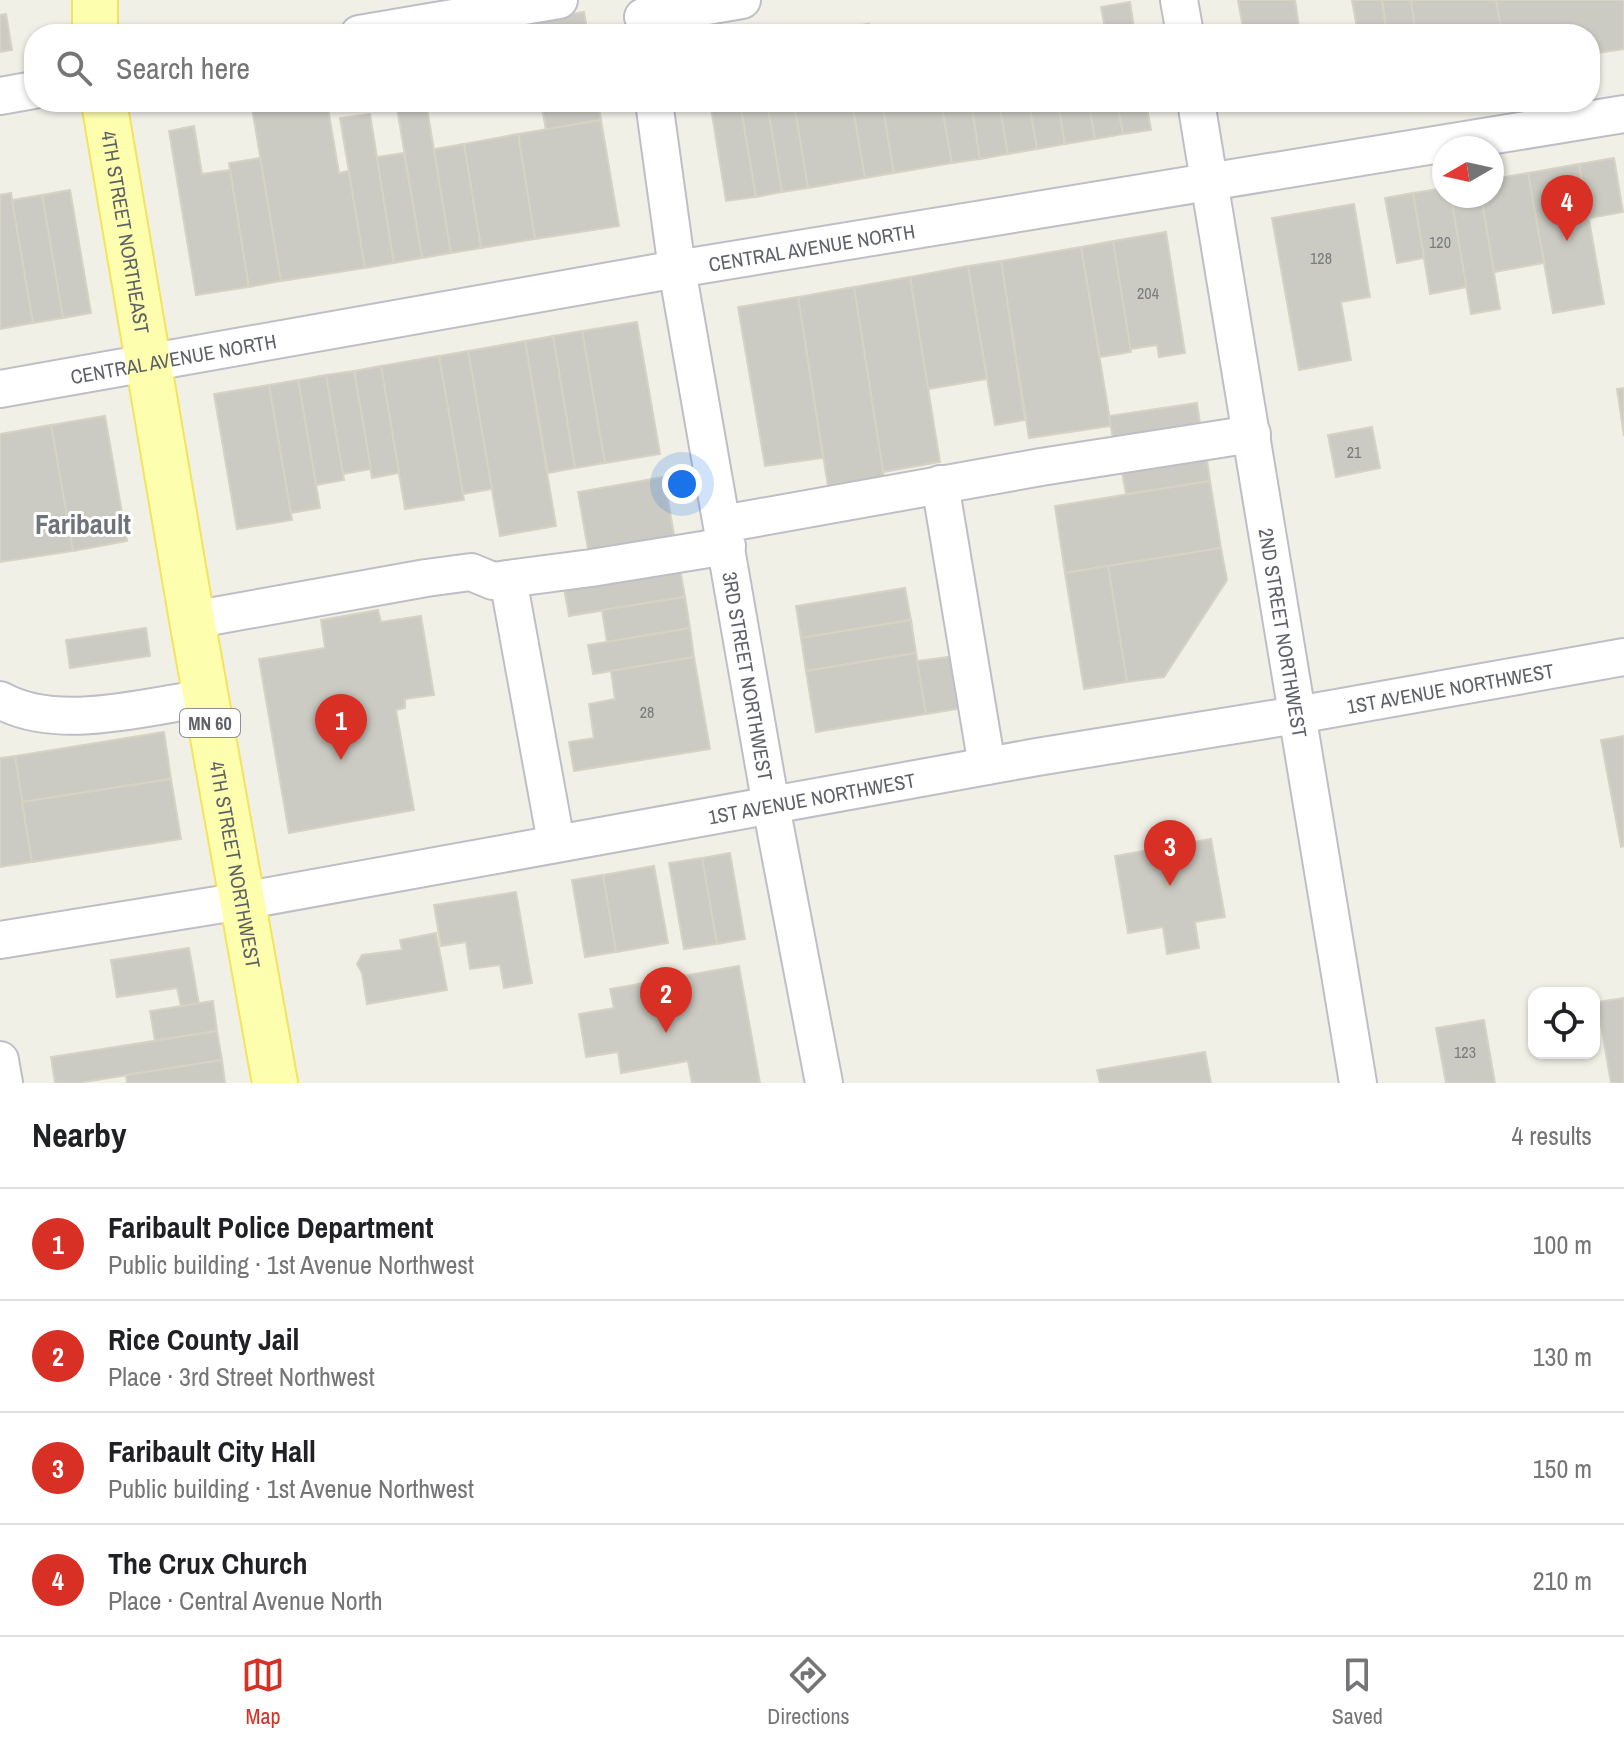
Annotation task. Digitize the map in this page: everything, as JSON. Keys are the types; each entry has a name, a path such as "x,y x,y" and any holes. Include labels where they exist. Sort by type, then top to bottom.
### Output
{"main road":[{"path":"95,0 95,24"},
{"name":"4TH STREET NORTHEAST","path":"106,112 149,363"},
{"name":"4TH STREET NORTHWEST","path":"149,363 275,1083"}],"street":[{"path":"418,24 559,0"},
{"path":"643,17 742,0"},
{"path":"1179,0 1183,24"},
{"path":"0,96 24,92"},
{"name":"3RD STREET NORTHWEST","path":"655,112 677,269 771,806 824,1083"},
{"name":"2ND STREET NORTHWEST","path":"1198,112 1358,1083"},
{"name":"CENTRAL AVENUE NORTH","path":"0,389 677,269 1624,114"},
{"path":"192,620 471,572 493,581 591,568 940,484 1252,434"},
{"path":"940,484 987,766"},
{"path":"508,579 556,842"},
{"name":"1ST AVENUE NORTHWEST","path":"0,940 242,901 556,842 1624,657"},
{"path":"0,700 37,714 63,718 206,698"},
{"path":"0,1060 4,1083"}],"building":[{"path":"1238,0 1295,0 1299,24 1242,24"},
{"path":"1352,0 1382,0 1386,24 1356,24"},
{"path":"1382,0 1411,0 1415,24 1386,24"},
{"path":"1411,0 1496,0 1500,24 1415,24"},
{"path":"1496,0 1624,0 1624,49 1600,53 1600,24 1500,24"},
{"path":"1130,2 1133,24 1104,24 1101,7"},
{"path":"584,12 586,24 517,24"},
{"path":"6,14 12,50 0,52 0,15"},
{"path":"253,112 329,112 339,173 349,171 365,268 281,281"},
{"path":"398,112 428,112 451,253 422,258"},
{"path":"543,112 600,112 601,120 546,130"},
{"path":"712,112 742,112 756,197 726,201"},
{"path":"742,112 769,112 782,192 756,197"},
{"path":"769,112 796,112 808,188 782,192"},
{"path":"796,112 854,112 865,178 808,188"},
{"path":"854,112 884,112 894,173 865,178"},
{"path":"884,112 943,112 952,163 894,173"},
{"path":"943,112 973,112 980,159 952,163"},
{"path":"973,112 1001,112 1008,154 980,159"},
{"path":"1001,112 1031,112 1037,149 1008,154"},
{"path":"1031,112 1060,112 1065,144 1037,149"},
{"path":"1060,112 1091,112 1095,139 1065,144"},
{"path":"1091,112 1119,112 1123,134 1095,139"},
{"path":"1119,112 1148,112 1151,130 1123,134"},
{"path":"370,114 394,263 365,268 340,118"},
{"path":"601,120 619,226 535,239 518,134"},
{"path":"194,126 202,174 230,170 249,287 196,295 169,131"},
{"path":"518,134 535,239 481,248 464,144"},
{"path":"464,144 481,248 451,253 434,149"},
{"path":"404,153 422,258 394,263 377,157"},
{"path":"260,158 281,281 249,287 229,163"},
{"path":"1614,158 1623,212 1589,218 1579,164"},
{"path":"1579,164 1604,304 1553,313 1528,173"},
{"path":"1528,173 1544,263 1494,272 1483,208 1504,208 1504,177"},
{"path":"70,190 91,313 63,318 42,195"},
{"path":"1432,190 1432,208 1453,208 1467,287 1430,294 1413,193"},
{"path":"11,193 33,323 0,329 0,195"},
{"path":"1413,193 1424,258 1397,263 1385,198"},
{"path":"42,195 63,318 33,323 12,200"},
{"path":"1354,204 1370,297 1341,302 1351,360 1299,370 1272,218"},
{"path":"1453,208 1483,208 1500,309 1471,314"},
{"path":"1166,232 1185,353 1159,357 1157,345 1130,349 1113,241"},
{"path":"1113,241 1131,352 1100,357 1081,247"},
{"path":"1081,247 1111,426 1029,438 1001,261"},
{"path":"1001,261 1025,420 995,425 968,266"},
{"path":"968,266 987,379 928,389 910,277"},
{"path":"910,277 940,462 883,472 854,287"},
{"path":"854,287 884,477 828,486 798,297"},
{"path":"798,297 823,458 765,466 738,307"},
{"path":"637,322 660,454 605,463 582,331"},
{"path":"582,331 605,463 575,468 553,336"},
{"path":"553,336 575,468 548,473 525,341"},
{"path":"525,341 556,526 500,536 468,351"},
{"path":"468,351 492,489 463,494 439,356"},
{"path":"439,356 464,500 405,509 381,366"},
{"path":"381,366 399,473 372,478 354,371"},
{"path":"354,371 371,469 343,474 326,375"},
{"path":"326,375 344,480 316,485 298,380"},
{"path":"298,380 320,508 291,513 269,385"},
{"path":"269,385 292,520 237,529 214,394"},
{"path":"1624,388 1624,436 1617,389"},
{"path":"1197,403 1201,431 1114,444 1109,416"},
{"path":"105,416 127,541 73,551 51,425"},
{"path":"51,425 73,551 0,562 0,434"},
{"path":"1372,427 1380,468 1336,477 1328,435"},
{"path":"1206,453 1210,481 1126,494 1121,466"},
{"path":"664,477 675,540 589,555 578,492"},
{"path":"1210,481 1221,548 1065,573 1055,506"},
{"path":"1221,548 1227,580 1164,677 1127,682 1108,566"},
{"path":"1108,566 1127,682 1084,689 1065,573"},
{"path":"680,569 685,597 569,616 564,588"},
{"path":"905,588 911,620 801,638 796,606"},
{"path":"685,597 690,628 607,642 602,610"},
{"path":"378,610 381,622 421,616 434,695 405,699 405,708 396,710 414,810 289,833 259,659 325,648 321,620"},
{"path":"911,620 916,653 806,671 801,638"},
{"path":"146,628 150,656 70,668 66,640"},
{"path":"690,628 694,657 593,674 588,645"},
{"path":"916,653 926,714 816,732 806,671"},
{"path":"954,656 963,708 926,714 917,661"},
{"path":"694,657 710,749 574,771 569,742 594,738 589,704 615,699 611,671"},
{"path":"164,732 171,779 22,802 15,756"},
{"path":"1624,736 1624,846 1621,847 1601,740"},
{"path":"15,756 32,862 0,867 0,758"},
{"path":"171,779 181,839 32,862 22,802"},
{"path":"1211,839 1225,917 1195,922 1199,948 1167,954 1163,927 1128,933 1115,856"},
{"path":"730,853 745,939 717,944 702,858"},
{"path":"702,858 717,944 684,949 669,863"},
{"path":"654,866 668,943 616,952 603,875"},
{"path":"603,875 616,952 585,957 572,880"},
{"path":"516,892 532,983 504,988 500,965 470,969 466,942 441,946 434,905"},
{"path":"436,933 447,990 367,1004 362,973 357,964 362,955 402,950 400,940"},
{"path":"189,948 199,1004 181,1006 177,988 117,997 111,960"},
{"path":"739,966 760,1083 692,1083 688,1061 621,1073 618,1052 586,1057 579,1014 614,1008 610,989"},
{"path":"1624,998 1624,1083 1611,1083 1600,1002"},
{"path":"213,1001 217,1031 155,1041 150,1011"},
{"path":"1484,1020 1495,1083 1446,1083 1436,1028"},
{"path":"217,1031 222,1060 78,1083 55,1083 51,1057"},
{"path":"1205,1052 1211,1083 1100,1083 1097,1070"},
{"path":"222,1060 225,1083 127,1083 126,1075"}],"place":[{"name":"The Crux Church","path":"1567,241"},
{"name":"Faribault Police Department","path":"341,760"},
{"name":"Faribault City Hall","path":"1170,886"},
{"name":"Rice County Jail","path":"666,1033"}],"district":[{"name":"Faribault","path":"83,524"}]}
